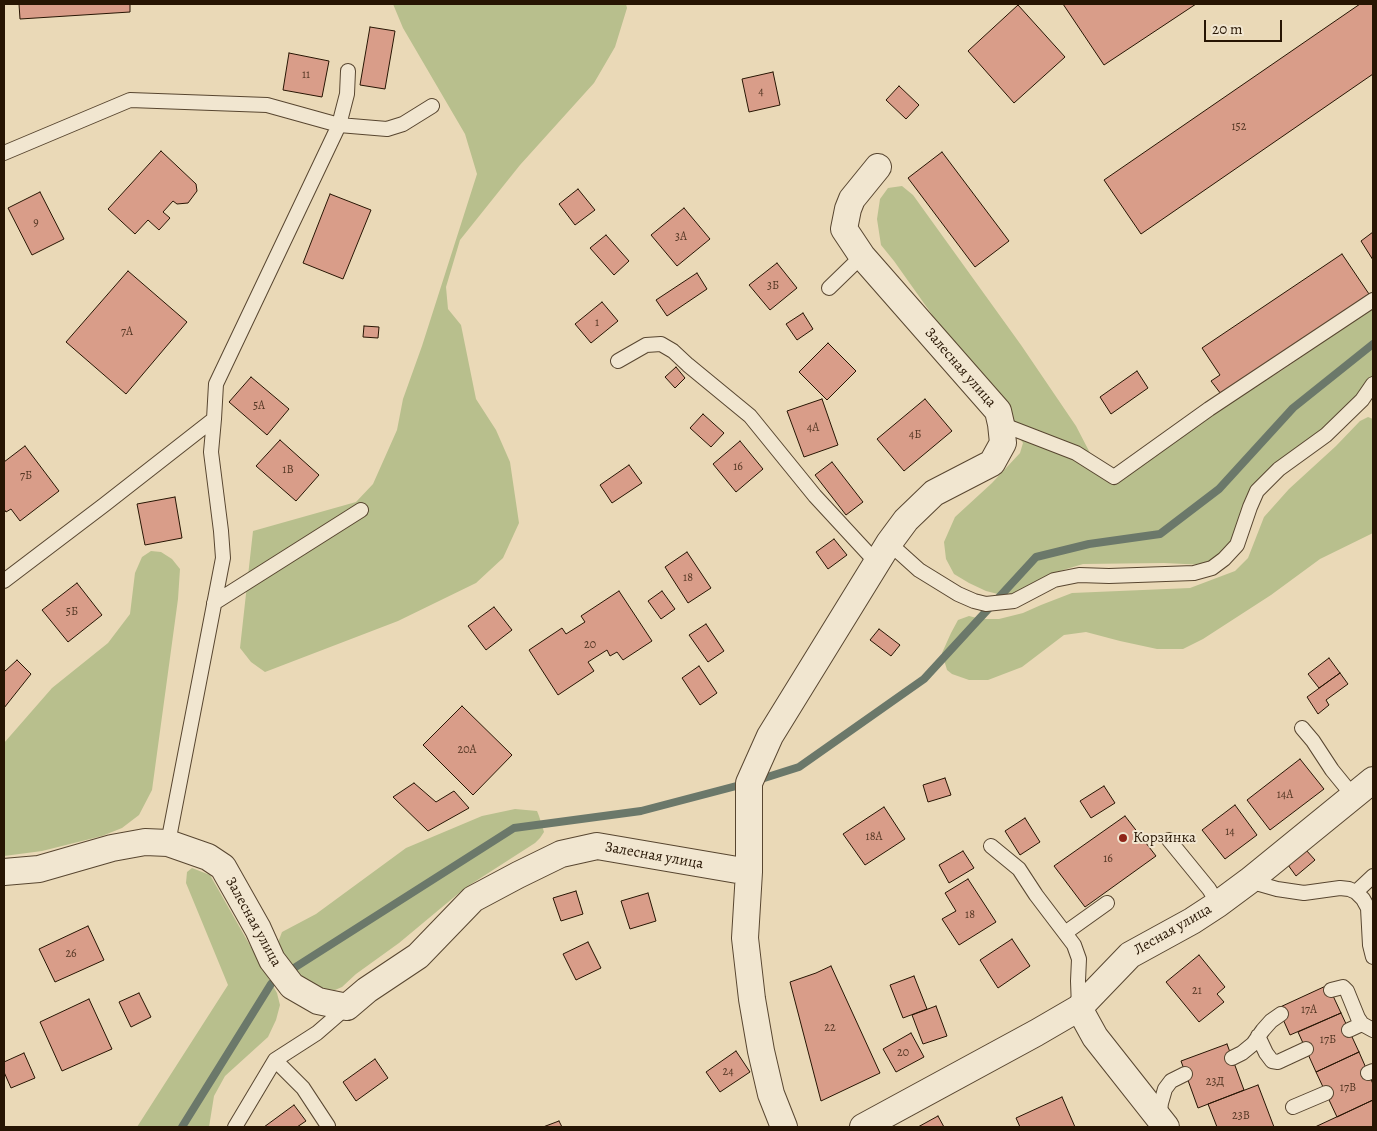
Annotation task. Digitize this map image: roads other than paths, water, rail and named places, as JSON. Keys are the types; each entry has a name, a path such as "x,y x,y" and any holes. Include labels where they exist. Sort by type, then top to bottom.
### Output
{"street":[{"name":"Залесная улица","path":"784,1127 771,1094 761,1052 752,999 745,938 749,783 770,736 882,552 906,520 934,493 992,463 1003,443 1002,424 998,411 862,256 844,229 852,199 878,167"},
{"name":"Лесная улица","path":"863,1127 1079,1008 1130,955 1192,921 1218,904 1373,780"},
{"name":"Залесная улица","path":"4,872 39,869 112,848 145,842 168,843 208,857 223,868 258,929 272,960 292,986 318,1000 347,1007 367,990 418,956 474,899 561,854 598,846 748,872"},
{"path":"1079,1008 1095,1036 1162,1123"}],"lane":[{"path":"168,843 223,558 211,452 216,384 339,125 347,94 348,71"},
{"path":"4,153 130,100 267,105 339,125 387,129 403,124 432,106"},
{"path":"829,288 862,256"},
{"path":"1002,424 1076,453 1114,477 1209,409 1373,300"},
{"path":"618,362 646,344 661,344 673,351 750,416 815,496 882,552 919,570 958,594 986,604 1014,601 1054,580 1078,575 1109,576 1194,573 1212,568 1224,559 1236,545 1257,492 1279,469 1368,402 1373,384"},
{"path":"4,581 214,419"},
{"path":"214,603 361,510"},
{"path":"1302,728 1354,797"},
{"path":"1169,840 1209,889 1218,904"},
{"path":"991,846 1020,869 1036,895 1074,945 1079,959 1079,1008"},
{"path":"1356,892 1373,876"},
{"path":"1249,881 1277,889 1304,893 1340,888 1356,892 1368,908 1370,946 1373,957"},
{"path":"1065,933 1107,903"},
{"path":"1331,990 1343,987 1347,991 1358,1018 1368,1027"},
{"path":"235,1127 275,1060 317,1033 347,1007"},
{"path":"1232,1058 1253,1044 1271,1021 1281,1014"},
{"path":"1349,1030 1368,1027"},
{"path":"1258,1036 1272,1061 1278,1062 1306,1049"},
{"path":"275,1060 303,1088 328,1126"},
{"path":"1162,1123 1161,1103 1165,1089 1171,1081 1186,1074"},
{"path":"1293,1107 1326,1093"}],"waterway":[{"path":"758,780 799,767 924,679 1036,557 1089,544 1160,534 1219,489 1293,408 1373,344"},
{"path":"294,968 514,828 641,811 744,784"},
{"path":"182,1127 271,984"}],"place":[{"name":"Корзинка","path":"1123,838"}]}
